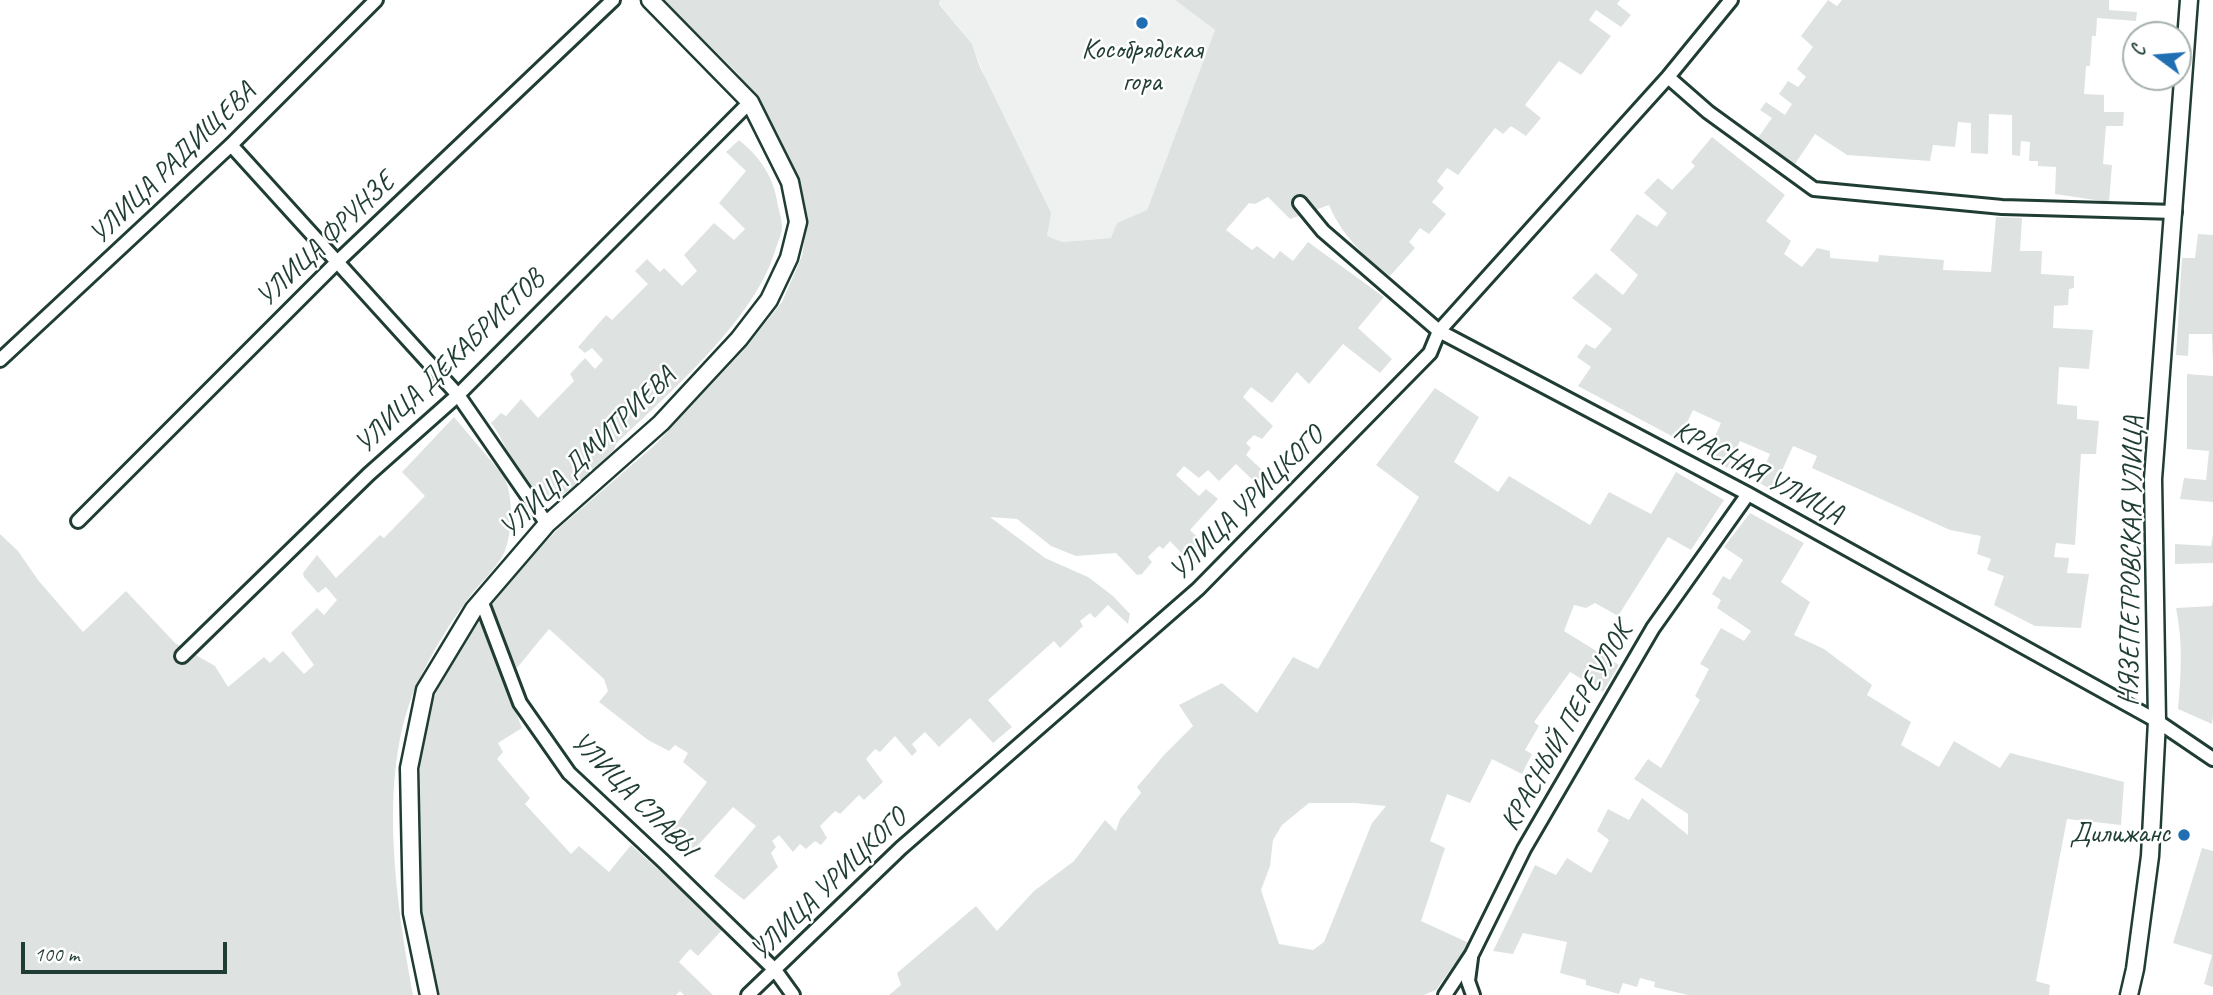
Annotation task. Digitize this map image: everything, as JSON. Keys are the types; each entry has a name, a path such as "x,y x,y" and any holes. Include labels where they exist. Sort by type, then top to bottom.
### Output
{"street":[{"name":"УЛИЦА РАДИЩЕВА","path":"0,360 231,145 376,0"},
{"name":"УЛИЦА ФРУНЗЕ","path":"78,521 337,262 613,0"},
{"name":"УЛИЦА ДМИТРИЕВА","path":"429,995 412,913 409,768 425,690 481,600 547,524 661,423 739,339 769,300 789,258 797,222 790,182 750,102 650,0"},
{"name":"УЛИЦА УРИЦКОГО","path":"748,995 901,848 1198,589 1430,353 1439,331 1668,76 1731,0"},
{"name":"НЯЗЕПЕТРОВСКАЯ УЛИЦА","path":"2129,995 2150,856 2157,721 2153,480 2189,0"},
{"path":"1668,76 1708,112 1814,188 2002,207 2175,212"},
{"name":"УЛИЦА ДЕКАБРИСТОВ","path":"182,656 369,474 458,394 750,102"},
{"path":"231,145 458,394 547,524"},
{"name":"КРАСНАЯ УЛИЦА","path":"1300,202 1323,231 1439,331 1748,494 2157,721 2213,759"},
{"name":"КРАСНЫЙ ПЕРЕУЛОК","path":"1445,995 1472,954 1524,849 1653,628 1748,494"},
{"name":"УЛИЦА СЛАВЫ","path":"481,600 520,703 569,773 775,970 793,995"},
{"path":"1472,954 1468,981 1473,995"}],"shaded area":[{"path":"664,0 940,0 939,4 972,44 980,67 1051,213 1047,236 1062,242 1111,238 1117,223 1147,210 1215,30 1175,0 1620,0 1617,4 1631,15 1621,27 1596,10 1589,20 1611,36 1581,75 1559,61 1525,105 1541,118 1526,136 1511,126 1503,134 1495,128 1458,175 1447,168 1437,181 1444,188 1432,202 1446,214 1429,234 1420,228 1409,242 1415,248 1390,276 1355,245 1340,226 1329,205 1290,219 1268,197 1255,204 1249,203 1226,230 1252,250 1257,246 1274,259 1280,251 1293,261 1308,242 1384,297 1358,328 1392,359 1380,373 1343,344 1309,384 1297,372 1272,403 1251,387 1243,397 1273,426 1262,439 1254,435 1246,443 1251,448 1246,455 1275,482 1265,492 1236,464 1219,481 1208,470 1199,478 1184,466 1176,475 1199,496 1206,489 1218,499 1190,530 1210,549 1192,564 1170,541 1163,549 1159,546 1148,557 1152,562 1142,574 1137,575 1116,553 1076,556 1051,546 1017,519 990,517 1045,558 1088,577 1113,596 1130,614 1128,624 1108,605 1095,618 1090,613 1080,621 1083,626 1060,648 1054,641 988,700 1012,727 993,743 970,718 939,747 925,732 912,744 917,751 912,756 895,736 880,752 875,749 866,759 883,782 864,800 859,795 840,814 835,811 820,826 827,838 821,845 815,841 806,849 800,844 793,852 779,835 772,841 776,847 771,853 778,867 744,900 714,876 756,826 733,807 690,854 668,835 707,782 683,762 688,753 675,745 669,751 648,740 599,702 608,691 604,679 549,629 517,668 488,606 560,527 656,444 742,352 782,302 802,256 808,218 801,185 778,134 739,75"},
{"path":"940,0 1175,0 1215,30 1147,210 1117,223 1112,238 1062,242 1046,236 972,44 939,3"},
{"path":"1828,0 1837,6 1842,0 2109,0 2109,10 2137,12 2136,21 2097,18 2096,36 2092,36 2090,66 2086,66 2084,94 2104,95 2104,112 2124,112 2123,126 2106,126 2103,164 2112,165 2109,202 2055,194 2056,167 2038,166 2038,161 2029,161 2030,142 2021,141 2020,156 2012,155 2012,115 1989,114 1988,154 1971,153 1971,123 1958,122 1955,147 1933,145 1930,161 1847,155 1815,134 1795,164 1757,139 1772,118 1760,110 1766,102 1785,115 1792,104 1779,94 1788,81 1798,87 1806,77 1797,69 1813,47 1801,36"},
{"path":"1712,137 1785,195 1766,221 1791,241 1784,254 1802,267 1817,248 1830,251 1830,258 1878,262 1879,255 1944,260 1943,270 1991,272 1996,217 2022,218 2020,251 2042,251 2041,274 2074,276 2074,288 2069,289 2068,305 2054,306 2053,328 2093,330 2089,369 2059,367 2057,404 2077,406 2077,419 2099,421 2096,454 2081,454 2075,545 2056,543 2054,557 2069,558 2067,573 2089,574 2081,628 2035,626 1994,605 2004,576 1987,570 1991,559 1977,554 1981,536 1950,530 1812,468 1817,456 1793,446 1773,491 1758,482 1770,454 1740,441 1727,468 1707,454 1721,423 1693,410 1679,440 1578,386 1591,367 1577,357 1586,344 1595,349 1612,329 1572,298 1596,273 1623,295 1638,275 1610,250 1637,214 1657,227 1667,213 1644,193 1658,178 1672,190 1695,166 1691,162"},
{"path":"739,140 765,169 773,186 781,217 781,232 766,275 731,328 685,378 616,444 614,450 571,489 552,499 542,500 518,470 491,423 501,413 506,416 521,399 538,418 574,381 570,374 585,358 595,369 603,360 592,348 585,353 578,347 606,315 612,320 648,284 635,271 647,259 660,272 664,268 682,286 697,271 684,255 714,223 734,240 745,229 719,203 746,171 726,152"},
{"path":"2198,234 2213,235 2213,364 2212,334 2189,334 2188,356 2176,355 2182,258 2195,258"},
{"path":"2187,374 2213,376 2213,502 2180,499 2184,478 2206,480 2209,451 2187,449"},
{"path":"1435,388 1479,417 1454,462 1498,492 1509,476 1590,525 1609,492 1651,514 1676,472 1724,500 1691,550 1668,537 1618,616 1595,603 1586,608 1574,605 1564,631 1619,665 1603,692 1570,672 1534,722 1539,726 1525,750 1532,754 1522,774 1492,759 1470,803 1447,794 1430,841 1445,848 1421,921 1469,943 1436,990 1424,995 889,995 901,985 897,973 976,906 997,931 1034,891 1074,861 1105,820 1116,831 1120,819 1141,793 1137,787 1193,726 1179,705 1222,683 1257,713 1293,657 1318,669 1419,497 1376,465","holes":["1309,803 1386,806 1372,823 1324,942 1313,950 1279,944 1261,890 1270,866 1273,840 1282,825"]},
{"path":"454,417 503,475 511,503 511,524 501,559 461,608 421,676 407,712 398,750 393,834 401,918 413,995 0,995 0,534 18,551 38,580 83,632 126,591 175,643 215,666 228,687 264,657 270,663 283,651 304,674 314,665 291,633 317,608 324,615 337,600 326,587 318,593 303,573 317,555 336,578 380,535 384,538 425,496 402,472"},
{"path":"1750,513 1804,543 1781,582 1810,602 1794,635 1824,649 1872,685 1867,695 1911,722 1901,745 1939,767 1954,741 2000,768 2010,753 2124,782 2121,825 2067,819 2036,981 2050,985 2049,995 1688,995 1654,987 1655,982 1640,978 1637,987 1623,983 1619,994 1586,985 1586,980 1560,973 1567,942 1523,933 1513,954 1493,951 1535,865 1556,875 1567,858 1591,873 1609,840 1597,831 1608,809 1629,820 1642,798 1688,835 1688,814 1634,779 1648,759 1661,768 1700,700 1695,696 1709,669 1700,664 1721,628 1744,641 1751,631 1717,608 1721,600 1712,594 1723,576 1730,580 1743,560 1724,547"},
{"path":"2213,535 2213,563 2175,564 2175,544 2211,546"},
{"path":"2213,601 2212,724 2178,709 2181,658 2176,608 2212,606"},
{"path":"480,619 522,728 498,743 503,752 497,759 530,798 525,804 571,854 579,846 609,872 631,845 722,930 698,956 690,949 679,962 713,995 684,995 680,991 676,995 438,995 423,926 419,879 418,809 421,752 429,711 438,688 454,657"},
{"path":"2202,848 2213,851 2213,987 2204,984 2212,955 2173,943"}],"place":[{"name":"Кособрядская гора","path":"1142,23"},
{"name":"Дилижанс","path":"2184,835"}]}
